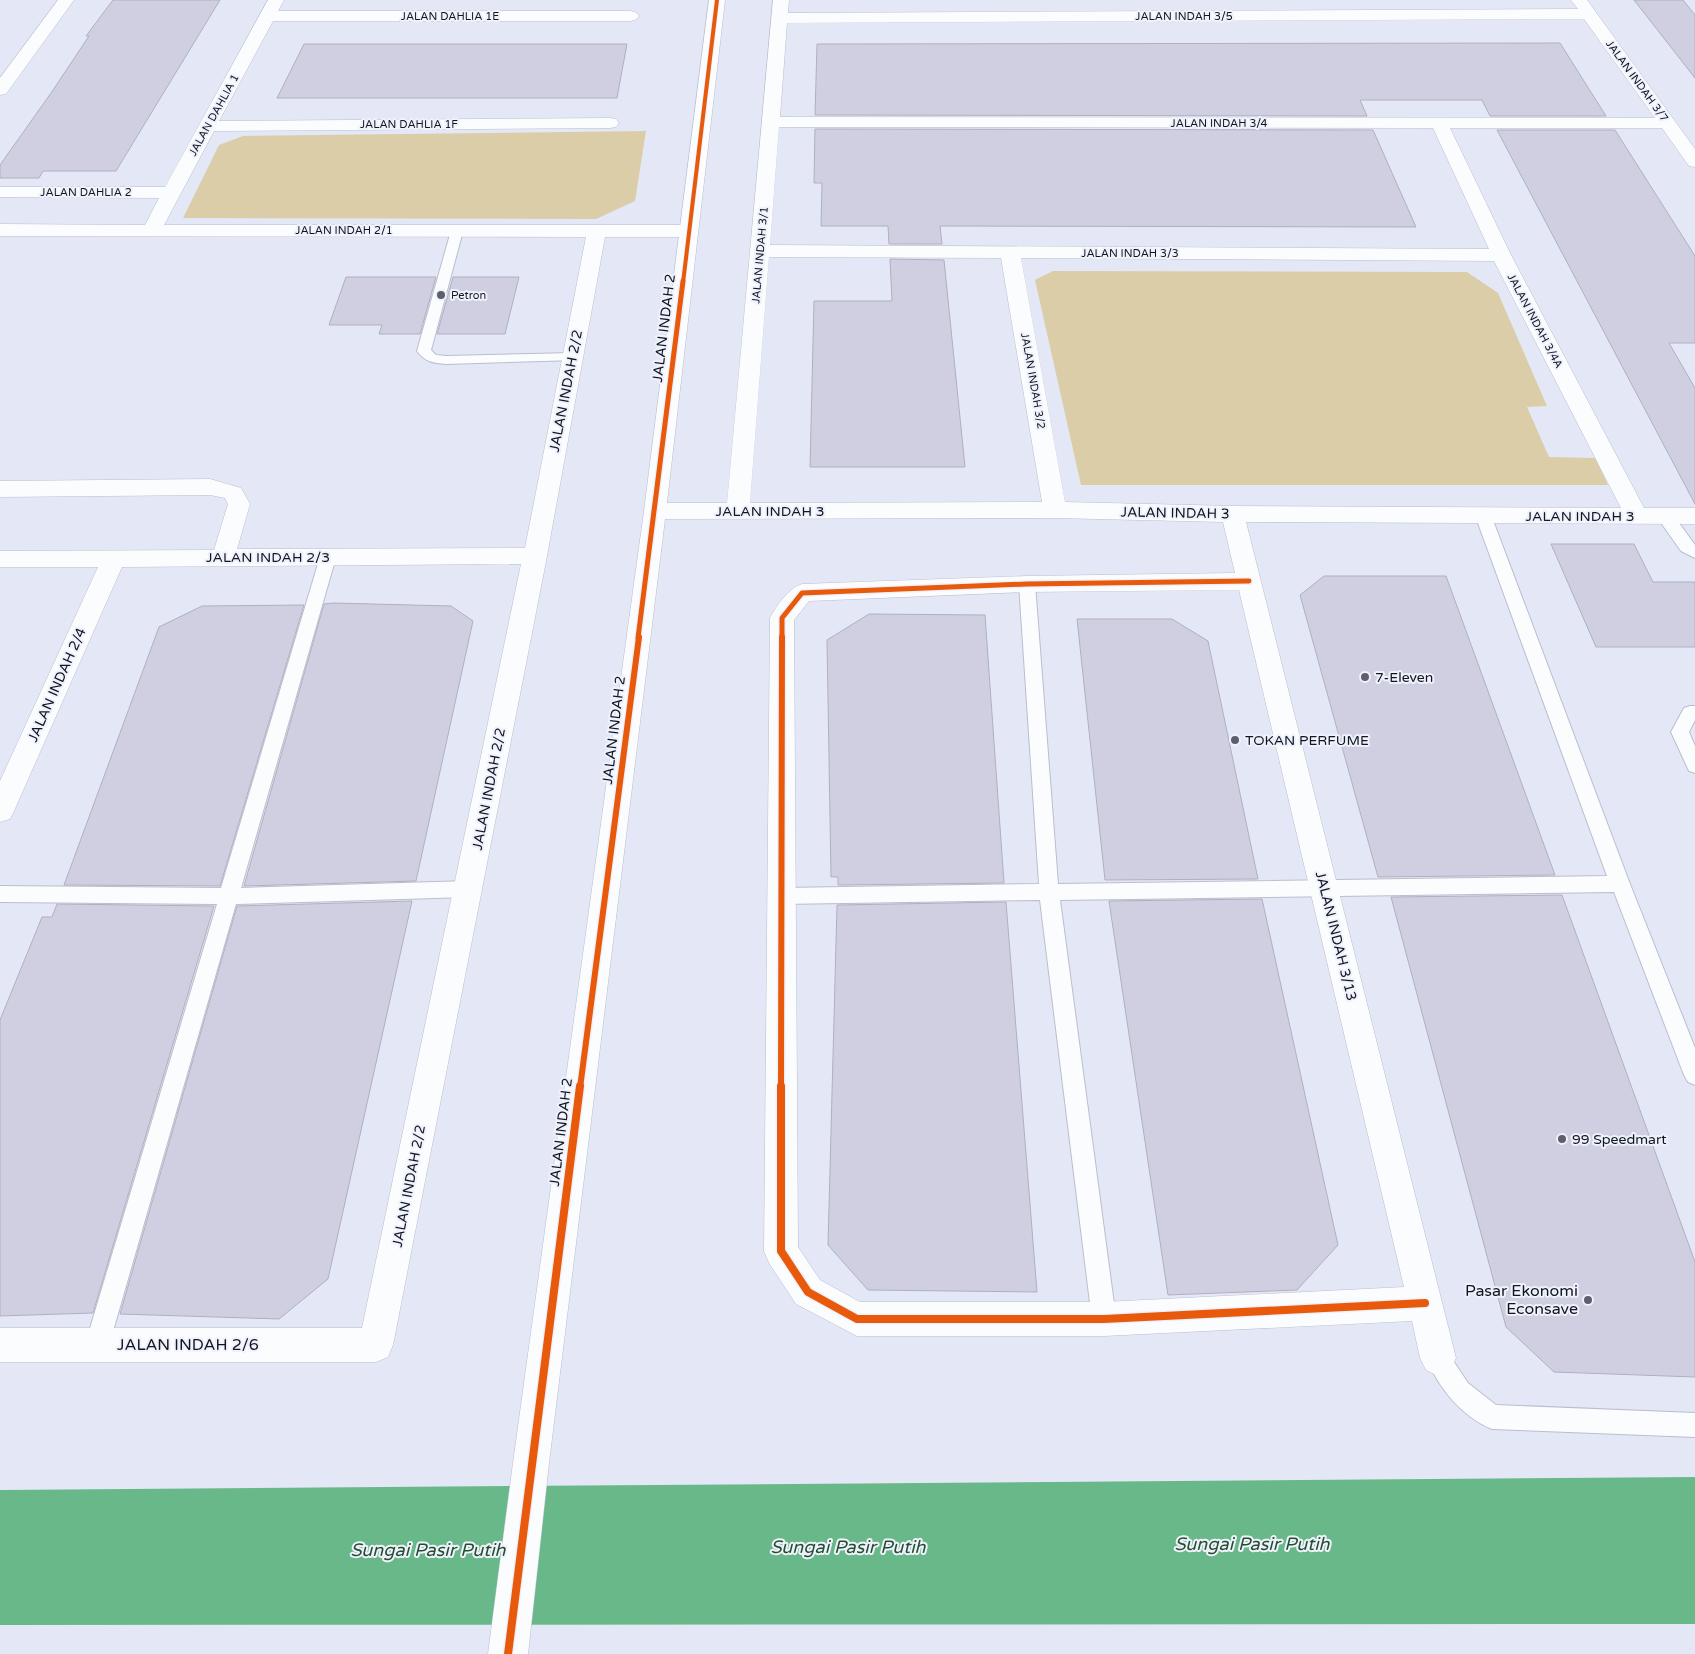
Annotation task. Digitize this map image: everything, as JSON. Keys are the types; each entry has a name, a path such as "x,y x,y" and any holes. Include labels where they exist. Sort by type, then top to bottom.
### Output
{"street":[{"path":"0,90 66,0"},
{"name":"JALAN DAHLIA 1","path":"152,229 276,0"},
{"name":"JALAN INDAH 2","path":"508,1652 655,511 717,0"},
{"name":"JALAN INDAH 3/7","path":"1579,0 1695,162"},
{"name":"JALAN INDAH 3/5","path":"780,9 1589,14"},
{"name":"JALAN INDAH 3/1","path":"738,511 780,9"},
{"name":"JALAN DAHLIA 1E","path":"268,16 631,16"},
{"name":"JALAN INDAH 3/4","path":"771,122 1668,122"},
{"name":"JALAN DAHLIA 1F","path":"208,126 610,123"},
{"name":"JALAN INDAH 3/4A","path":"1440,123 1501,255 1637,516"},
{"name":"JALAN DAHLIA 2","path":"0,192 172,193"},
{"name":"JALAN INDAH 2/1","path":"0,230 688,231"},
{"name":"JALAN INDAH 2/2","path":"376,1345 535,556 596,232"},
{"name":"JALAN INDAH 3/3","path":"760,251 1501,255"},
{"name":"JALAN INDAH 3/2","path":"1010,252 1055,510"},
{"path":"0,489 210,487 234,493 239,504 223,558"},
{"name":"JALAN INDAH 3","path":"655,511 1055,510 1233,514 1695,516"},
{"name":"JALAN INDAH 3/13","path":"1233,514 1438,1358"},
{"name":"JALAN INDAH 2/3","path":"0,559 535,556"},
{"name":"JALAN INDAH 2/4","path":"0,811 114,558"},
{"path":"1249,581 1027,584 802,593 782,618 781,1251 808,1292 857,1319 1104,1319 1425,1303"},
{"name":"JALAN INDAH 2/6","path":"0,1345 376,1345"}],"lane":[{"path":"457,231 424,351 432,359 446,360 573,357"},
{"path":"1483,515 1620,884 1695,1074"},
{"path":"1665,516 1687,547 1695,552"},
{"path":"97,1345 328,557"},
{"path":"1027,584 1049,892 1104,1319"},
{"path":"1695,712 1690,712 1680,732 1695,766"},
{"path":"782,896 1620,884"},
{"path":"0,894 229,896 468,889"},
{"path":"1438,1358 1459,1392 1492,1417 1695,1425"}],"shaded area":[{"path":"646,131 635,201 596,219 183,218 219,145 243,136"},
{"path":"1053,271 1467,272 1498,293 1547,406 1527,407 1549,457 1595,458 1608,485 1081,485 1035,280"}],"water":[{"name":"Sungai Pasir Putih","path":"1695,1477 1695,1624 0,1625 0,1490"}],"building":[{"path":"113,0 220,0 116,171 43,171 39,178 0,178 0,165 89,36 86,36"},
{"path":"1634,0 1683,0 1695,15 1695,78"},
{"path":"1560,43 1606,116 1490,116 1482,100 1360,100 1367,116 815,115 817,44"},
{"path":"304,44 627,44 617,98 277,98"},
{"path":"815,129 1373,130 1416,227 940,226 942,244 889,244 888,226 821,226 822,183 814,183"},
{"path":"1497,130 1615,130 1695,256 1695,343 1669,343 1695,388 1695,504"},
{"path":"890,259 944,260 965,467 810,467 814,301 892,301"},
{"path":"346,277 436,277 420,334 379,334 382,325 329,325"},
{"path":"453,277 519,277 505,334 437,334"},
{"path":"1551,544 1634,544 1653,582 1695,582 1695,647 1596,647"},
{"path":"1324,576 1446,576 1555,875 1378,877 1300,595"},
{"path":"324,604 451,606 473,621 416,881 244,886"},
{"path":"304,605 220,886 64,885 159,627 202,606"},
{"path":"869,614 985,615 1004,883 838,885 838,877 831,877 827,640"},
{"path":"1077,619 1172,619 1208,641 1258,879 1105,880"},
{"path":"1562,895 1695,1262 1695,1377 1554,1372 1506,1327 1391,897"},
{"path":"1262,899 1338,1245 1297,1290 1168,1295 1109,901"},
{"path":"412,901 328,1279 279,1319 120,1314 237,906"},
{"path":"1006,902 1037,1292 868,1290 828,1245 837,905"},
{"path":"57,904 214,906 93,1313 0,1316 0,1020 42,917 52,917"}],"cycle path":[{"path":"508,1654 531,1463 655,511 717,0"},
{"path":"1249,581 1027,584 802,593 782,618 781,1251 808,1292 857,1319 1104,1319 1425,1303"}],"place":[{"name":"Petron","path":"441,295"},
{"name":"7-Eleven","path":"1365,677"},
{"name":"TOKAN PERFUME","path":"1235,740"},
{"name":"99 Speedmart","path":"1562,1139"},
{"name":"Pasar Ekonomi Econsave","path":"1588,1300"}]}
